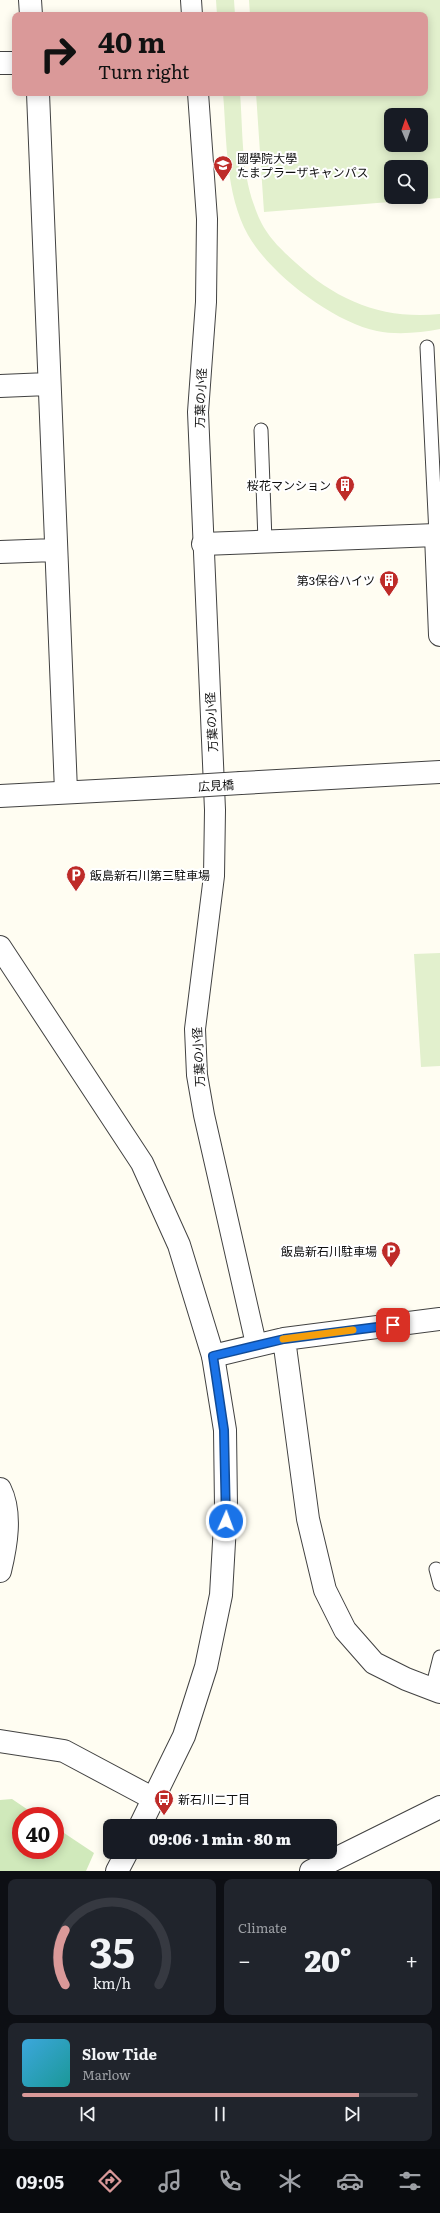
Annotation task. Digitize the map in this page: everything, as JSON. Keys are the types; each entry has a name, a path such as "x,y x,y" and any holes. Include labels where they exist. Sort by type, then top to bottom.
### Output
{"street":[{"path":"30,0 32,12"},
{"path":"191,0 192,12"},
{"path":"0,63 12,63"},
{"path":"38,96 48,384 66,792"},
{"name":"万葉の小径","path":"198,96 206,220 206,302 198,412 214,778 214,876 195,1028 198,1074 204,1115 256,1344"},
{"path":"0,386 48,384"},
{"path":"203,544 436,535 440,635"},
{"path":"0,552 55,550"},
{"name":"広見橋","path":"0,796 440,772"},
{"path":"0,947 142,1164 179,1245 213,1356 224,1430 226,1506 221,1595 206,1667 184,1736 144,1819"},
{"path":"213,1356 256,1344 284,1339 440,1319"},
{"path":"284,1339 308,1519 325,1590 345,1630 374,1663 406,1679 436,1690"},
{"path":"0,1489 7,1523 7,1544 0,1571"},
{"path":"0,1741 64,1751 154,1799"},
{"path":"311,1871 440,1807"},
{"path":"117,1871 123,1859"}],"lane":[{"path":"427,347 436,535"},
{"path":"261,430 265,541"},
{"path":"436,1569 440,1584"},
{"path":"436,1690 440,1656"}],"green space":[{"path":"216,0 234,0 235,12 217,12"},
{"path":"249,0 440,0 440,198 428,199 428,160 384,160 384,202 264,212 256,96 428,96 428,12 250,12"},
{"path":"223,96 240,96 243,149 247,178 254,205 261,223 270,237 289,256 328,288 362,305 381,311 419,315 440,314 440,329 392,333 377,331 360,326 341,318 323,307 287,280 258,250 240,219 231,184"},
{"path":"440,953 440,1066 421,1067 414,954"},
{"path":"12,1799 24,1807 12,1807 12,1859 64,1859 64,1833 94,1853 86,1871 0,1871 0,1800"}],"slow traffic":[{"path":"283,1339 353,1330"}],"place":[{"name":"國學院大學 たまプラーザキャンパス","path":"223,182"},
{"name":"桜花マンション","path":"345,502"},
{"name":"第3保谷ハイツ","path":"389,597"},
{"name":"飯島新石川第三駐車場","path":"76,892"},
{"name":"飯島新石川駐車場","path":"391,1268"},
{"name":"新石川二丁目","path":"164,1816"}],"route":[{"path":"226,1521 224,1430 213,1356 256,1344 284,1339 393,1325"}]}
